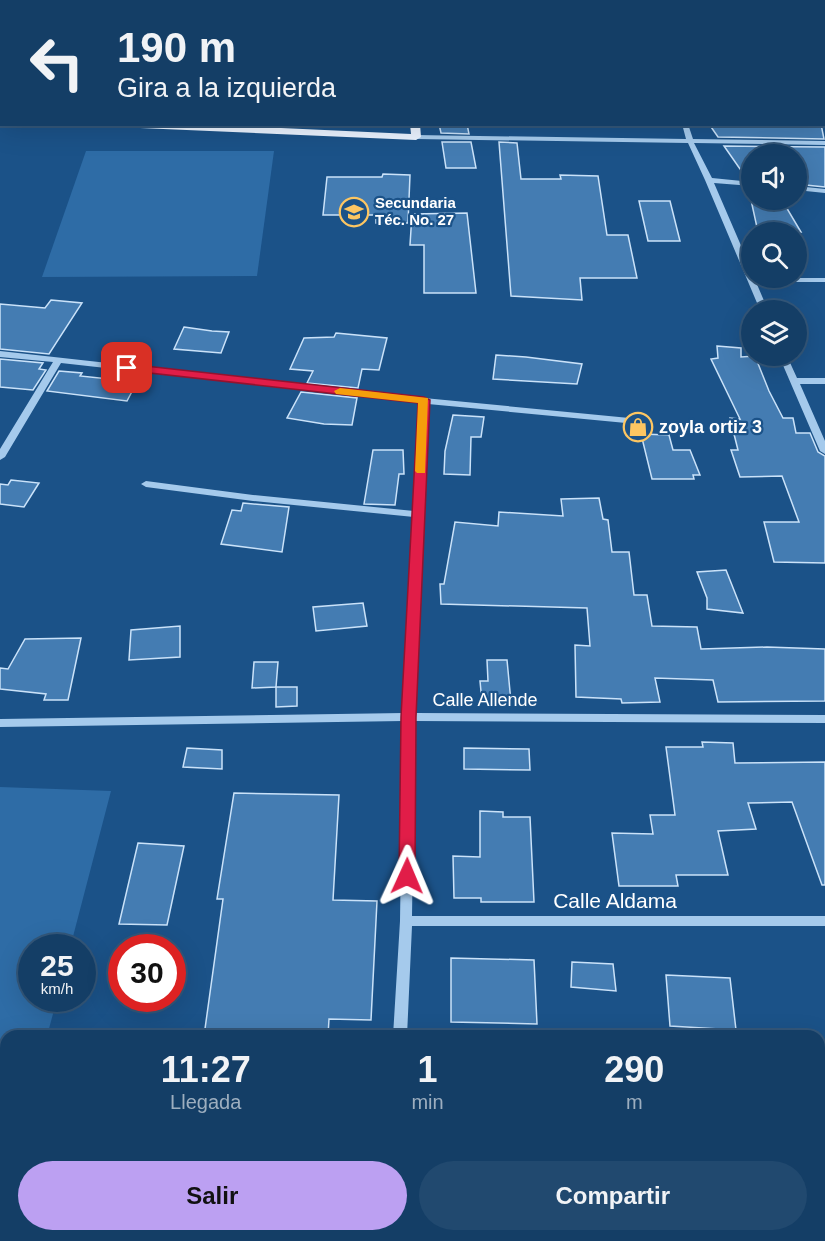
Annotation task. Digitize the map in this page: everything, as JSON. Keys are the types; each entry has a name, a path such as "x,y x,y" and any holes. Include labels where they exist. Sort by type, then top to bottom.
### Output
{"main road":[{"path":"170,126 259,128 416,137 415,126"}],"street":[{"path":"686,126 690,141 741,256"},
{"path":"416,137 825,143"},
{"path":"709,180 741,183"},
{"path":"807,189 825,191"},
{"path":"807,280 825,280"},
{"path":"0,354 647,422"},
{"path":"0,457 59,360"},
{"path":"787,366 825,451"},
{"path":"794,381 825,381"},
{"path":"400,1030 406,921 409,717 424,400"},
{"path":"146,484 419,515"},
{"name":"Calle Allende","path":"0,723 409,717 825,718"},
{"name":"Calle Aldama","path":"406,921 825,921"}],"shaded area":[{"path":"86,151 274,151 257,276 42,277"},
{"path":"0,787 111,791 74,934 18,934 18,1012 53,1012 49,1030 0,1030"}],"building":[{"path":"439,126 467,126 469,134 441,133"},
{"path":"710,126 821,126 824,139 718,137"},
{"path":"442,142 471,142 476,168 446,168"},
{"path":"499,142 517,143 521,179 561,179 560,175 598,176 607,235 628,235 637,278 580,278 582,300 511,296"},
{"path":"724,146 741,146 741,170"},
{"path":"807,147 825,147 825,187 807,185"},
{"path":"383,174 410,175 408,223 376,223 376,215 323,215 327,177 382,177"},
{"path":"639,201 670,201 680,241 648,241"},
{"path":"753,210 788,210 795,222 756,222"},
{"path":"467,213 476,293 424,293 424,245 410,245 412,214"},
{"path":"51,300 82,303 49,354 0,349 0,304 45,308"},
{"path":"184,327 229,332 221,353 174,349"},
{"path":"336,333 387,338 379,370 362,369 358,388 307,383 313,371 290,369 304,338 334,337"},
{"path":"717,346 741,348 741,366 759,366 783,418 793,418 796,433 810,433 818,452 825,456 825,563 774,562 764,522 799,522 782,476 740,477 731,450 738,450 730,418 740,419 711,359 718,358"},
{"path":"496,355 582,364 577,384 493,379"},
{"path":"0,359 43,363 39,369 46,370 33,390 0,387"},
{"path":"59,371 82,373 80,376 137,382 127,401 47,391"},
{"path":"301,392 357,398 352,425 324,424 287,418"},
{"path":"453,415 484,417 481,437 471,437 470,475 444,474 445,451"},
{"path":"641,434 669,435 673,450 690,450 700,475 693,475 694,479 652,479"},
{"path":"373,450 403,450 404,474 399,474 395,505 364,504"},
{"path":"11,480 39,483 24,507 0,504 0,484 8,485"},
{"path":"599,498 603,519 608,520 612,552 629,552 634,595 647,595 652,626 697,627 701,649 767,647 825,649 825,701 718,702 713,680 655,678 660,702 622,703 621,699 576,697 575,645 590,646 587,608 441,604 440,584 444,584 455,522 498,526 499,512 563,516 561,499"},
{"path":"243,503 289,507 282,552 221,544 232,510 241,511"},
{"path":"726,570 743,613 707,609 707,598 697,572"},
{"path":"363,603 367,626 316,631 313,607"},
{"path":"180,626 180,657 129,660 131,630"},
{"path":"81,638 68,700 44,700 46,694 0,689 0,668 8,669 25,639"},
{"path":"487,660 507,660 511,702 482,702 480,681 488,681"},
{"path":"254,662 278,662 276,687 252,688"},
{"path":"276,687 297,687 297,706 276,707"},
{"path":"702,742 733,743 735,763 825,762 825,885 822,885 792,802 748,803 756,829 718,831 728,875 676,875 678,886 619,886 612,833 653,834 650,815 675,815 666,747 703,747"},
{"path":"187,748 222,750 222,769 183,767"},
{"path":"464,748 529,749 530,770 464,769"},
{"path":"234,793 339,795 333,900 377,901 371,1020 329,1019 328,1030 205,1030 223,899 217,899"},
{"path":"480,811 503,812 503,817 530,817 534,902 481,902 481,898 454,898 453,856 480,857"},
{"path":"138,843 184,846 167,925 119,924"},
{"path":"451,958 534,960 537,1024 451,1022"},
{"path":"572,962 613,964 616,991 571,987"},
{"path":"666,975 730,978 736,1030 670,1026"}],"slow traffic":[{"path":"340,391 424,400 421,471"}],"place":[{"name":"Secundaria Téc. No. 27","path":"354,212"},
{"name":"zoyla ortiz 3","path":"638,427"}],"route":[{"path":"127,368 424,400 409,717 407,876"}]}
